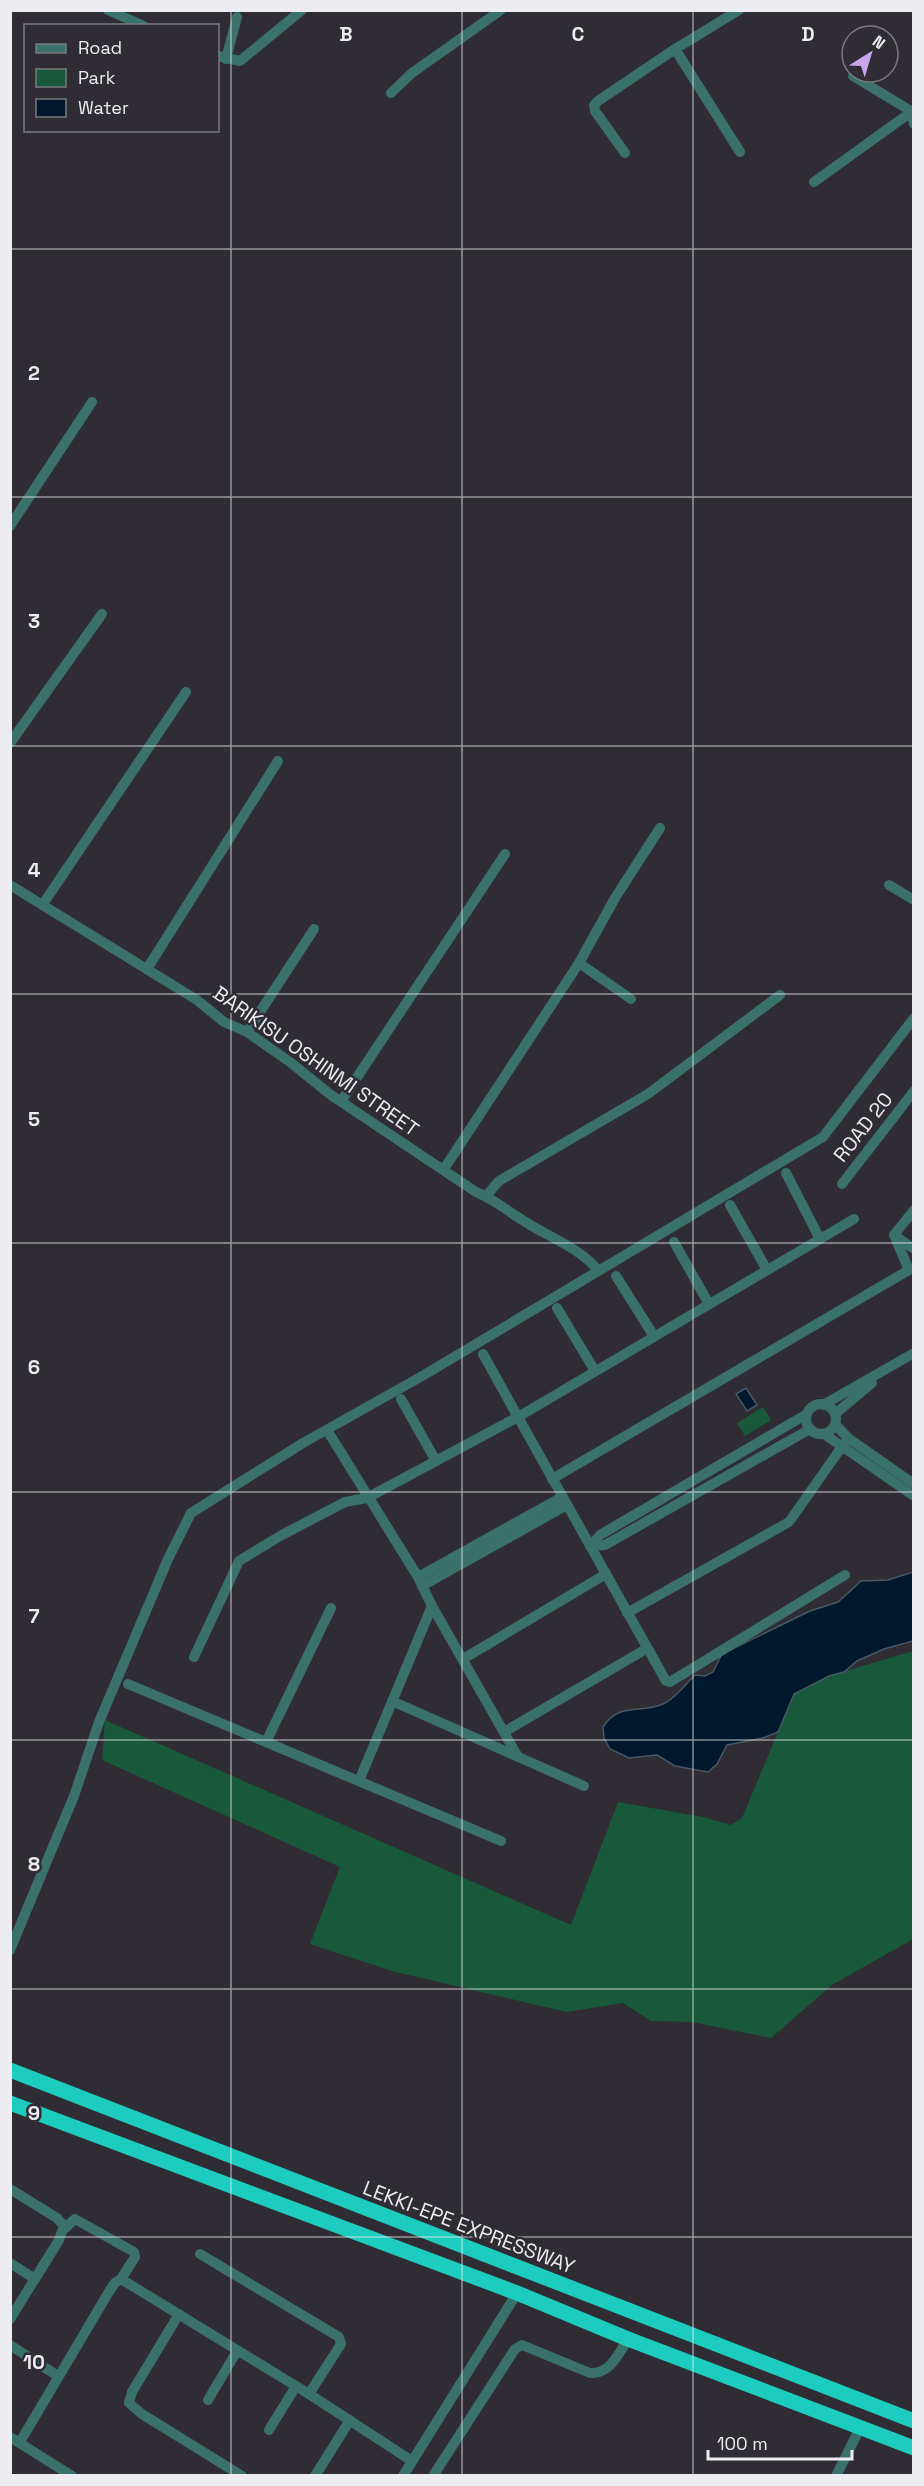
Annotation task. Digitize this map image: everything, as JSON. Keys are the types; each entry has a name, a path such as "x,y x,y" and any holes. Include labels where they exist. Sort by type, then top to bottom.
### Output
{"highway":[{"name":"LEKKI-EPE EXPRESSWAY","path":"10,2070 914,2421"},
{"path":"10,2103 517,2293 628,2339 914,2448"}],"street":[{"path":"108,10 121,13 140,24"},
{"path":"237,16 222,57 240,61 302,10"},
{"path":"391,93 412,73 501,10"},
{"path":"625,153 595,111 594,105 602,97 739,10"},
{"path":"675,50 740,152"},
{"path":"866,84 912,110"},
{"path":"912,110 914,124"},
{"path":"814,182 912,110"},
{"path":"10,526 92,402"},
{"path":"12,736 102,614"},
{"path":"43,904 186,692"},
{"path":"147,969 278,761"},
{"path":"444,1168 579,963 615,898 660,828"},
{"path":"342,1100 505,854"},
{"name":"BARIKISU OSHINMI STREET","path":"10,885 197,1000 224,1022 248,1032 331,1095 444,1168 476,1192 579,1252 598,1270"},
{"path":"889,885 914,900"},
{"path":"248,1032 314,929"},
{"path":"579,963 631,999"},
{"path":"486,1196 499,1181 648,1094 780,995"},
{"path":"10,1950 74,1796 99,1722 186,1518 197,1508 327,1430 424,1375 823,1137 914,1018"},
{"name":"ROAD 20","path":"842,1184 914,1091"},
{"path":"786,1173 820,1239"},
{"path":"730,1205 767,1270"},
{"path":"894,1235 914,1210"},
{"path":"194,1657 239,1561 280,1536 345,1502 367,1498 518,1417 854,1219"},
{"path":"894,1235 914,1249"},
{"path":"552,1479 911,1273 894,1235"},
{"path":"674,1242 710,1304"},
{"path":"616,1276 654,1336"},
{"path":"557,1308 595,1371"},
{"path":"590,1546 600,1534 807,1414 813,1407 823,1405 914,1353"},
{"path":"483,1354 646,1649 666,1681 674,1681 845,1575"},
{"path":"824,1434 835,1419 894,1366"},
{"path":"401,1399 436,1461"},
{"path":"823,1405 832,1410 844,1443"},
{"path":"807,1414 807,1425 810,1429 844,1443 911,1486"},
{"path":"590,1546 605,1545 810,1429"},
{"path":"327,1430 420,1582 518,1756"},
{"path":"627,1613 789,1522 844,1443"},
{"path":"420,1582 565,1501"},
{"path":"463,1659 606,1574"},
{"path":"359,1781 432,1606"},
{"path":"266,1742 331,1608"},
{"path":"504,1732 646,1649"},
{"path":"128,1684 501,1841"},
{"path":"392,1701 584,1786"},
{"path":"10,2189 62,2222 64,2229"},
{"path":"10,2319 64,2229 75,2218 134,2252 135,2257 121,2279 110,2290 58,2376 15,2439 72,2475"},
{"path":"200,2254 339,2337 341,2344 309,2394"},
{"path":"10,2263 35,2278"},
{"path":"121,2279 309,2394 412,2461"},
{"path":"403,2475 517,2293"},
{"path":"179,2314 132,2392 129,2403 142,2414 242,2475"},
{"path":"433,2475 515,2349 522,2345 590,2373 599,2373 606,2370 628,2339"},
{"path":"10,2345 58,2376"},
{"path":"208,2400 237,2351"},
{"path":"269,2430 296,2386"},
{"path":"315,2475 350,2420"},
{"path":"836,2475 860,2428"}],"green space":[{"path":"763,1407 771,1420 745,1436 737,1423"},
{"path":"913,1651 913,1939 832,1985 771,2038 692,2022 651,2021 623,2003 567,2012 392,1971 310,1944 340,1867 102,1760 105,1720 571,1925 618,1802 703,1817 731,1825 742,1818 794,1694 829,1676"}],"water":[{"path":"746,1388 757,1405 747,1411 736,1394"},
{"path":"913,1572 913,1641 884,1649 857,1661 844,1672 829,1676 794,1694 778,1732 763,1738 727,1745 717,1764 708,1772 675,1766 657,1755 629,1758 610,1749 604,1738 603,1727 616,1714 654,1707 667,1702 695,1675 705,1676 713,1672 722,1654 810,1611 838,1602 861,1581 888,1580"}]}
